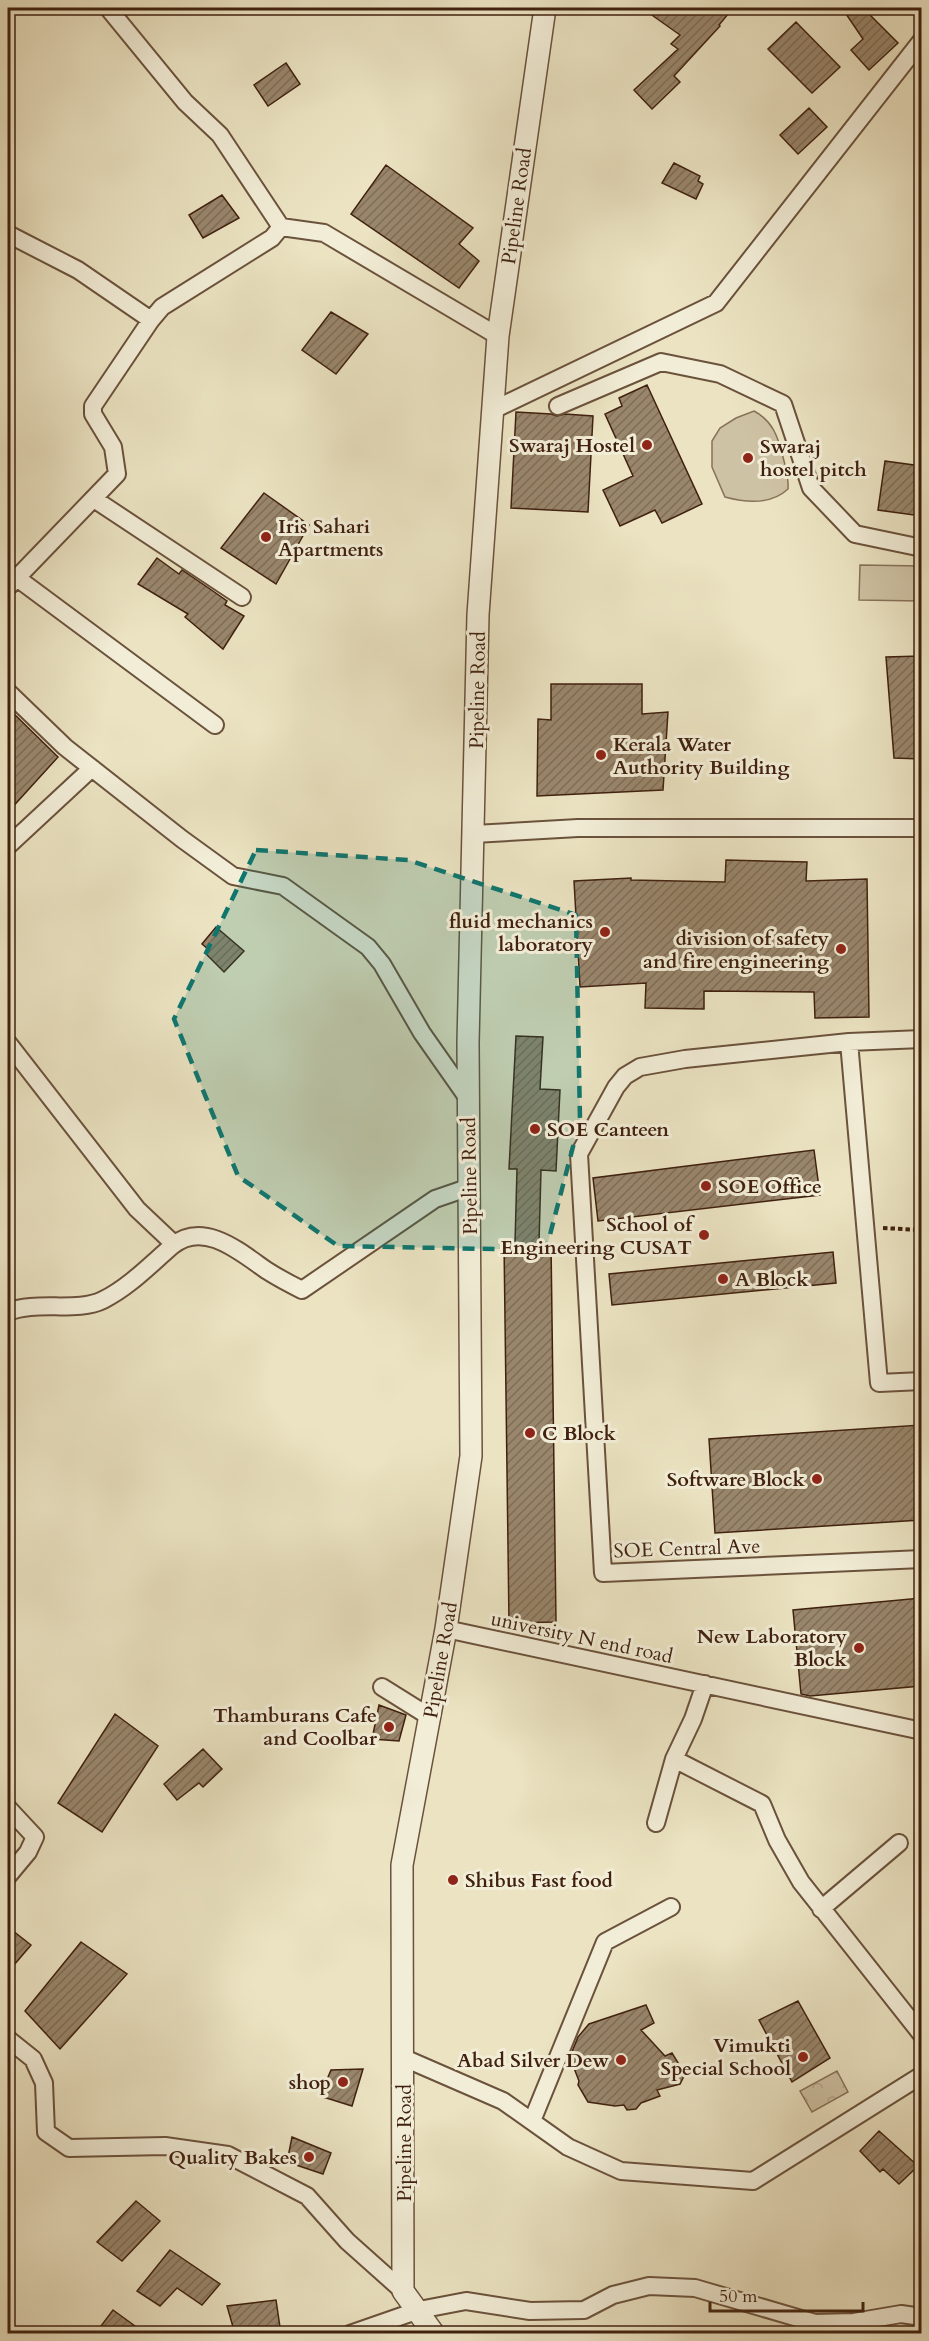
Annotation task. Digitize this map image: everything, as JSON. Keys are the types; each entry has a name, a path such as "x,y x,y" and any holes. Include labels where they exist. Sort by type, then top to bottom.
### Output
{"street":[{"path":"108,8 185,102 220,135 280,227 324,233 498,336"},
{"name":"Pipeline Road","path":"403,2290 402,1865 446,1629 471,1456 468,1043 478,615 498,336 544,8"},
{"path":"493,410 716,303 921,40"},
{"path":"215,725 12,583 117,474 113,447 93,414 93,406 151,320 162,307 272,238 280,227"},
{"path":"8,234 78,270 151,320"},
{"path":"558,406 661,362 720,374 783,404 811,488 855,534 921,548"},
{"path":"94,499 242,597"},
{"path":"8,692 65,747 233,876 283,886 368,947 381,964 422,1034 469,1100"},
{"path":"8,846 92,768"},
{"path":"474,834 578,828 921,828"},
{"path":"921,1039 849,1042 879,1383 921,1381"},
{"name":"SOE Central Ave","path":"849,1042 685,1059 640,1067 625,1076 579,1154 603,1573 921,1559"},
{"path":"8,1043 137,1209 174,1244"},
{"path":"8,1312 28,1307 92,1304 103,1300 142,1274 174,1244 190,1236 210,1237 242,1252 268,1271 302,1290 435,1199 470,1187"},
{"name":"university N end road","path":"446,1629 921,1731"},
{"path":"656,1823 674,1759 693,1719 705,1684"},
{"path":"382,1687 430,1717"},
{"path":"674,1759 762,1804 801,1882 921,2035"},
{"path":"8,1808 35,1837 28,1852 8,1876"},
{"path":"821,1909 899,1843"},
{"path":"532,2121 605,1942 671,1907"},
{"path":"8,2040 33,2059 44,2083 46,2132 69,2148 165,2146 228,2155 307,2196 347,2241 403,2290 434,2334"},
{"path":"404,2058 502,2101 568,2147 621,2171 753,2181 921,2075"},
{"path":"350,2334 419,2310 466,2301 530,2311 584,2310 613,2295 650,2286 695,2288 815,2323 854,2322 901,2314 921,2317"}],"path":[{"path":"865,1227 921,1230"}],"highlighted area":[{"path":"256,850 408,860 576,915 580,1120 546,1250 338,1246 238,1176 174,1019"}],"green space":[{"name":"Swaraj hostel pitch","path":"754,411 766,420 777,436 787,472 788,489 774,498 742,501 725,497 712,467 712,441 720,428"},
{"path":"860,565 921,566 921,601 859,600"},
{"path":"837,2071 848,2092 812,2112 800,2091"}],"building":[{"path":"642,8 733,8 720,26 674,76 680,82 652,109 634,90 678,49 671,44 680,35"},
{"path":"842,8 863,8 898,43 869,70 851,50 863,39"},
{"path":"796,22 840,67 812,93 768,49"},
{"path":"286,63 300,84 268,106 254,85"},
{"path":"809,108 827,127 798,154 780,135"},
{"path":"674,163 700,176 698,181 703,184 696,199 662,183"},
{"path":"386,165 473,228 459,244 479,261 459,288 351,214"},
{"path":"222,195 239,218 203,238 189,215"},
{"path":"331,312 368,334 336,374 302,350"},
{"name":"Swaraj Hostel","path":"647,385 702,504 662,523 655,510 620,526 603,490 633,476 605,414 622,406 619,398"},
{"path":"516,412 557,416 565,414 593,416 588,512 511,508"},
{"path":"885,461 921,466 921,516 878,510"},
{"name":"Iris Sahari Apartments","path":"264,493 309,525 276,584 221,548"},
{"path":"157,558 179,574 182,570 227,601 225,605 244,616 223,649 185,617 188,614 138,584"},
{"path":"921,656 921,759 894,758 886,657"},
{"name":"Kerala Water Authority Building","path":"551,684 642,684 642,714 668,712 663,790 537,796 538,719 551,720"},
{"path":"8,708 58,757 8,812"},
{"path":"726,860 807,862 806,881 867,879 869,1017 815,1018 814,992 704,991 704,1009 645,1008 646,983 580,987 574,881 631,878 631,880 725,882"},
{"path":"216,927 244,951 224,972 206,954 209,950 202,944"},
{"name":"C Block","path":"516,1036 543,1037 540,1089 560,1090 556,1171 541,1170 539,1243 551,1243 556,1622 509,1623 504,1243 515,1243 517,1169 509,1169"},
{"name":"SOE Office","path":"814,1150 820,1195 598,1221 593,1178"},
{"name":"A Block","path":"833,1252 836,1283 612,1305 609,1274"},
{"name":"Software Block","path":"921,1425 921,1520 715,1533 709,1439"},
{"name":"New Laboratory Block","path":"921,1598 921,1686 810,1696 801,1694 793,1610"},
{"name":"Thamburans Cafe and Coolbar","path":"379,1705 406,1715 399,1741 372,1739"},
{"path":"115,1714 158,1746 102,1832 58,1803"},
{"path":"203,1749 222,1769 203,1787 199,1783 177,1800 164,1784"},
{"path":"8,1927 31,1945 8,1972"},
{"path":"81,1942 127,1974 60,2049 25,2011"},
{"path":"798,2001 830,2058 792,2082 759,2020"},
{"name":"Abad Silver Dew","path":"646,2005 654,2023 641,2030 665,2056 672,2053 685,2074 680,2084 657,2090 660,2096 641,2103 636,2109 627,2110 624,2105 588,2102 578,2085 579,2081 574,2068 567,2064 578,2037 589,2024"},
{"name":"shop","path":"363,2069 352,2106 320,2096 331,2070"},
{"path":"879,2131 918,2166 899,2184 883,2169 880,2172 860,2151"},
{"name":"Quality Bakes","path":"292,2137 331,2153 323,2174 287,2162"},
{"path":"136,2201 160,2221 122,2261 97,2242"},
{"path":"170,2250 220,2284 202,2305 177,2288 160,2306 137,2291"},
{"path":"276,2300 281,2334 235,2334 227,2306"},
{"path":"113,2310 146,2334 95,2334"}],"place":[{"name":"Swaraj Hostel","path":"647,445"},
{"name":"Swaraj hostel pitch","path":"748,458"},
{"name":"Iris Sahari Apartments","path":"266,537"},
{"name":"Kerala Water Authority Building","path":"601,755"},
{"name":"fluid mechanics laboratory","path":"605,932"},
{"name":"division of safety and fire engineering","path":"841,949"},
{"name":"SOE Canteen","path":"535,1129"},
{"name":"SOE Office","path":"706,1186"},
{"name":"School of Engineering CUSAT","path":"704,1235"},
{"name":"A Block","path":"723,1279"},
{"name":"C Block","path":"530,1433"},
{"name":"Software Block","path":"817,1479"},
{"name":"New Laboratory Block","path":"859,1648"},
{"name":"Thamburans Cafe and Coolbar","path":"389,1727"},
{"name":"Shibus Fast food","path":"453,1880"},
{"name":"Vimukti Special School","path":"803,2057"},
{"name":"Abad Silver Dew","path":"621,2060"},
{"name":"shop","path":"343,2082"},
{"name":"Quality Bakes","path":"309,2157"}]}
